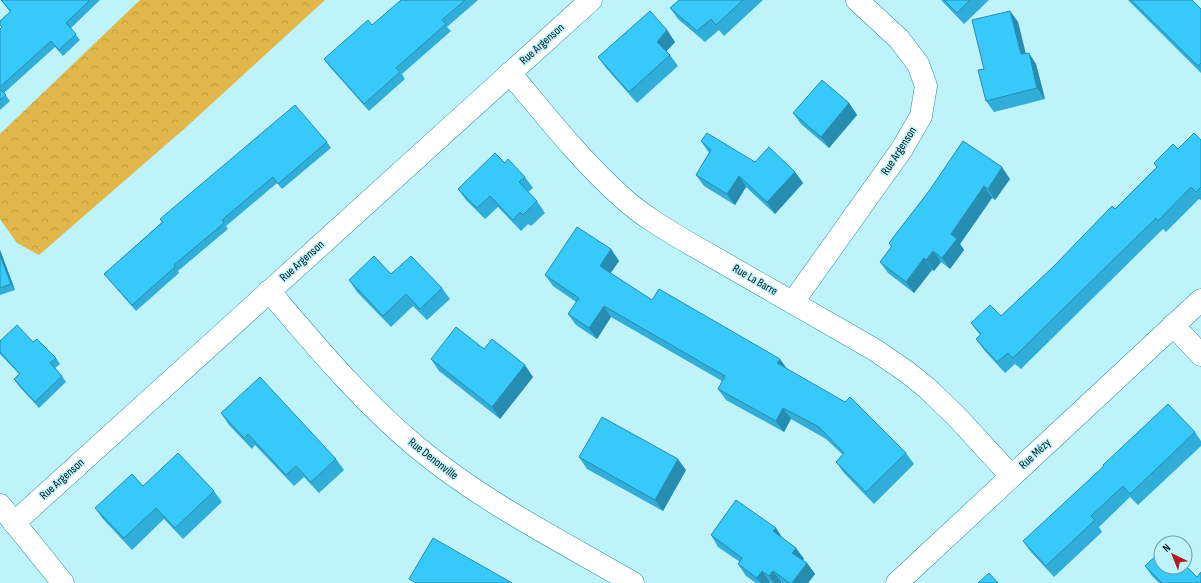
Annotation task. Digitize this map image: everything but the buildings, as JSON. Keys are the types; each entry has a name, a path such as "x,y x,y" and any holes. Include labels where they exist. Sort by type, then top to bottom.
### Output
{"street":[{"name":"Rue Argenson","path":"14,523 591,0"},
{"name":"Rue Argenson","path":"793,302 902,149 921,116 926,86 918,64 899,39 857,0"},
{"name":"Rue La Barre","path":"510,73 588,163 625,200 653,221 875,350 907,372 927,388 958,418 1011,476"},
{"name":"Rue Denonville","path":"269,291 348,382 387,422 419,449 455,477 485,496 633,583"},
{"name":"Rue Mézy","path":"897,583 1201,300"},
{"path":"1174,325 1201,355"},
{"path":"0,505 63,583"}],"green space":[{"path":"140,0 325,0 184,129 39,255 17,243 0,219 0,134"}]}
